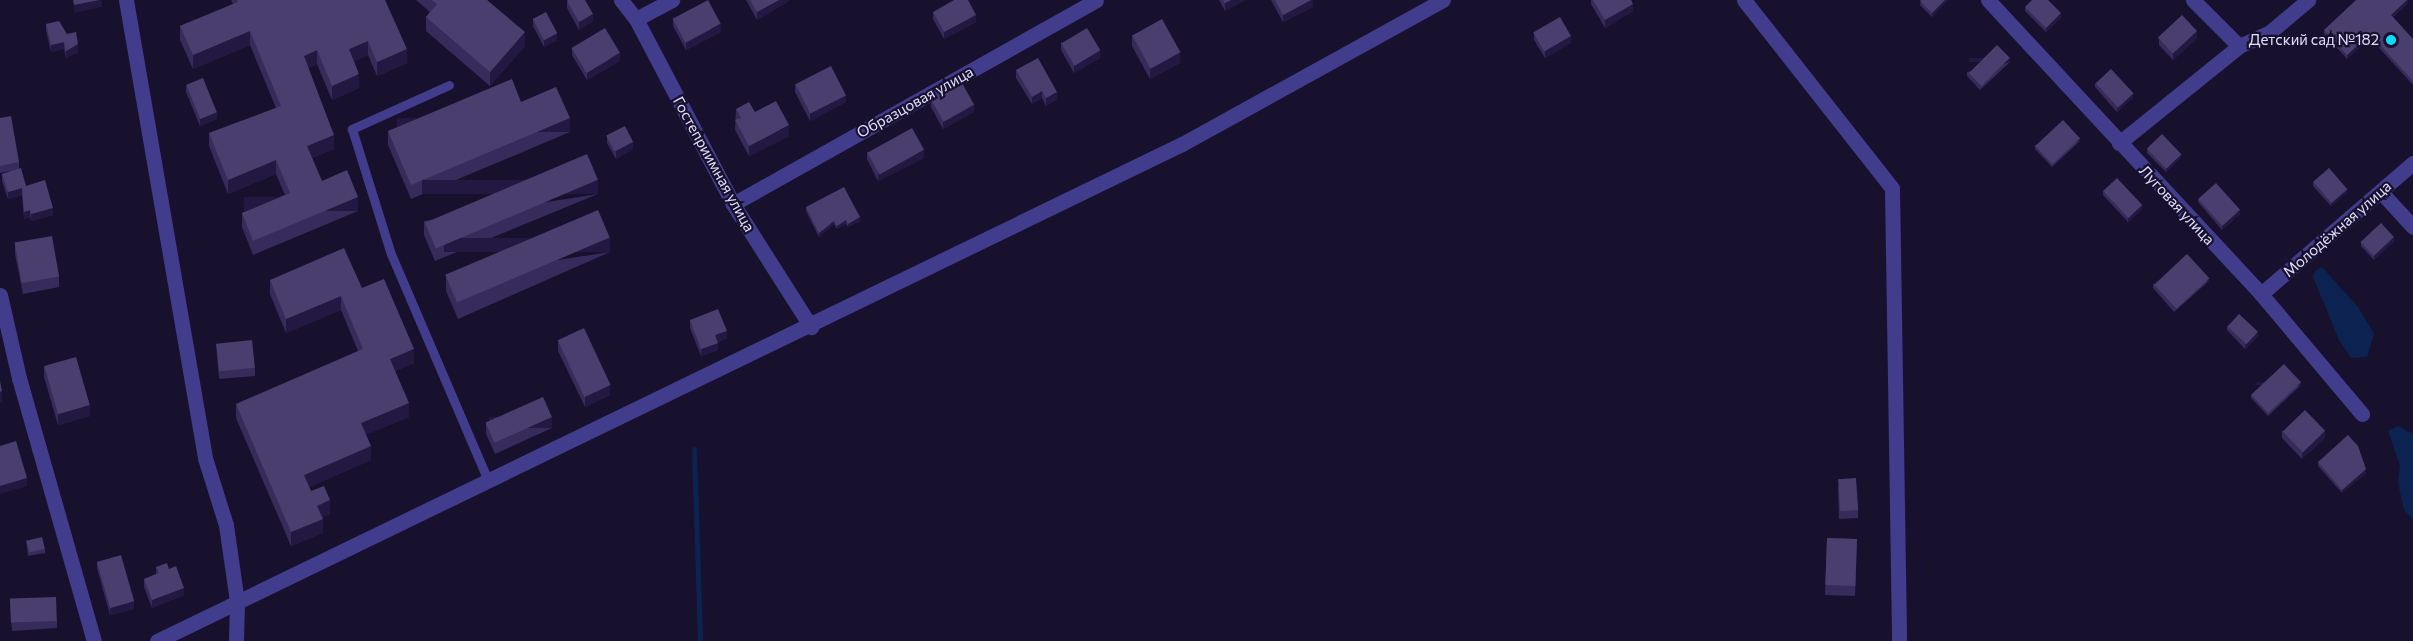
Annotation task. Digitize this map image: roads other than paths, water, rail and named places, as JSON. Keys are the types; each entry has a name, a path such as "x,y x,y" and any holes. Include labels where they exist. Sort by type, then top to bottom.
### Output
{"street":[{"path":"126,0 205,458 226,525 237,601 236,641"},
{"name":"Гостеприимная улица","path":"621,0 636,20 733,204 811,327"},
{"path":"636,20 672,0"},
{"name":"Образцовая улица","path":"733,204 1096,0"},
{"path":"157,641 488,480 811,327 1182,144 1443,0"},
{"path":"1744,0 1892,188 1899,641"},
{"name":"Луговая улица","path":"1988,0 2261,294 2362,414"},
{"path":"2193,0 2239,46"},
{"path":"2119,143 2239,46 2270,32 2308,0"},
{"name":"Молодёжная улица","path":"2261,294 2413,163"},
{"path":"2381,192 2413,227"},
{"path":"0,295 19,378 94,641"}],"lane":[{"path":"449,85 352,129 391,254 488,480"}],"water":[{"path":"2322,267 2358,307 2374,334 2367,357 2351,358 2339,340 2313,277 2315,271"},
{"path":"2398,426 2413,434 2413,519 2404,510 2398,483 2400,465 2388,431"}],"waterway":[{"path":"694,449 700,641"}],"place":[{"name":"Детский сад №182","path":"2391,40"}]}
